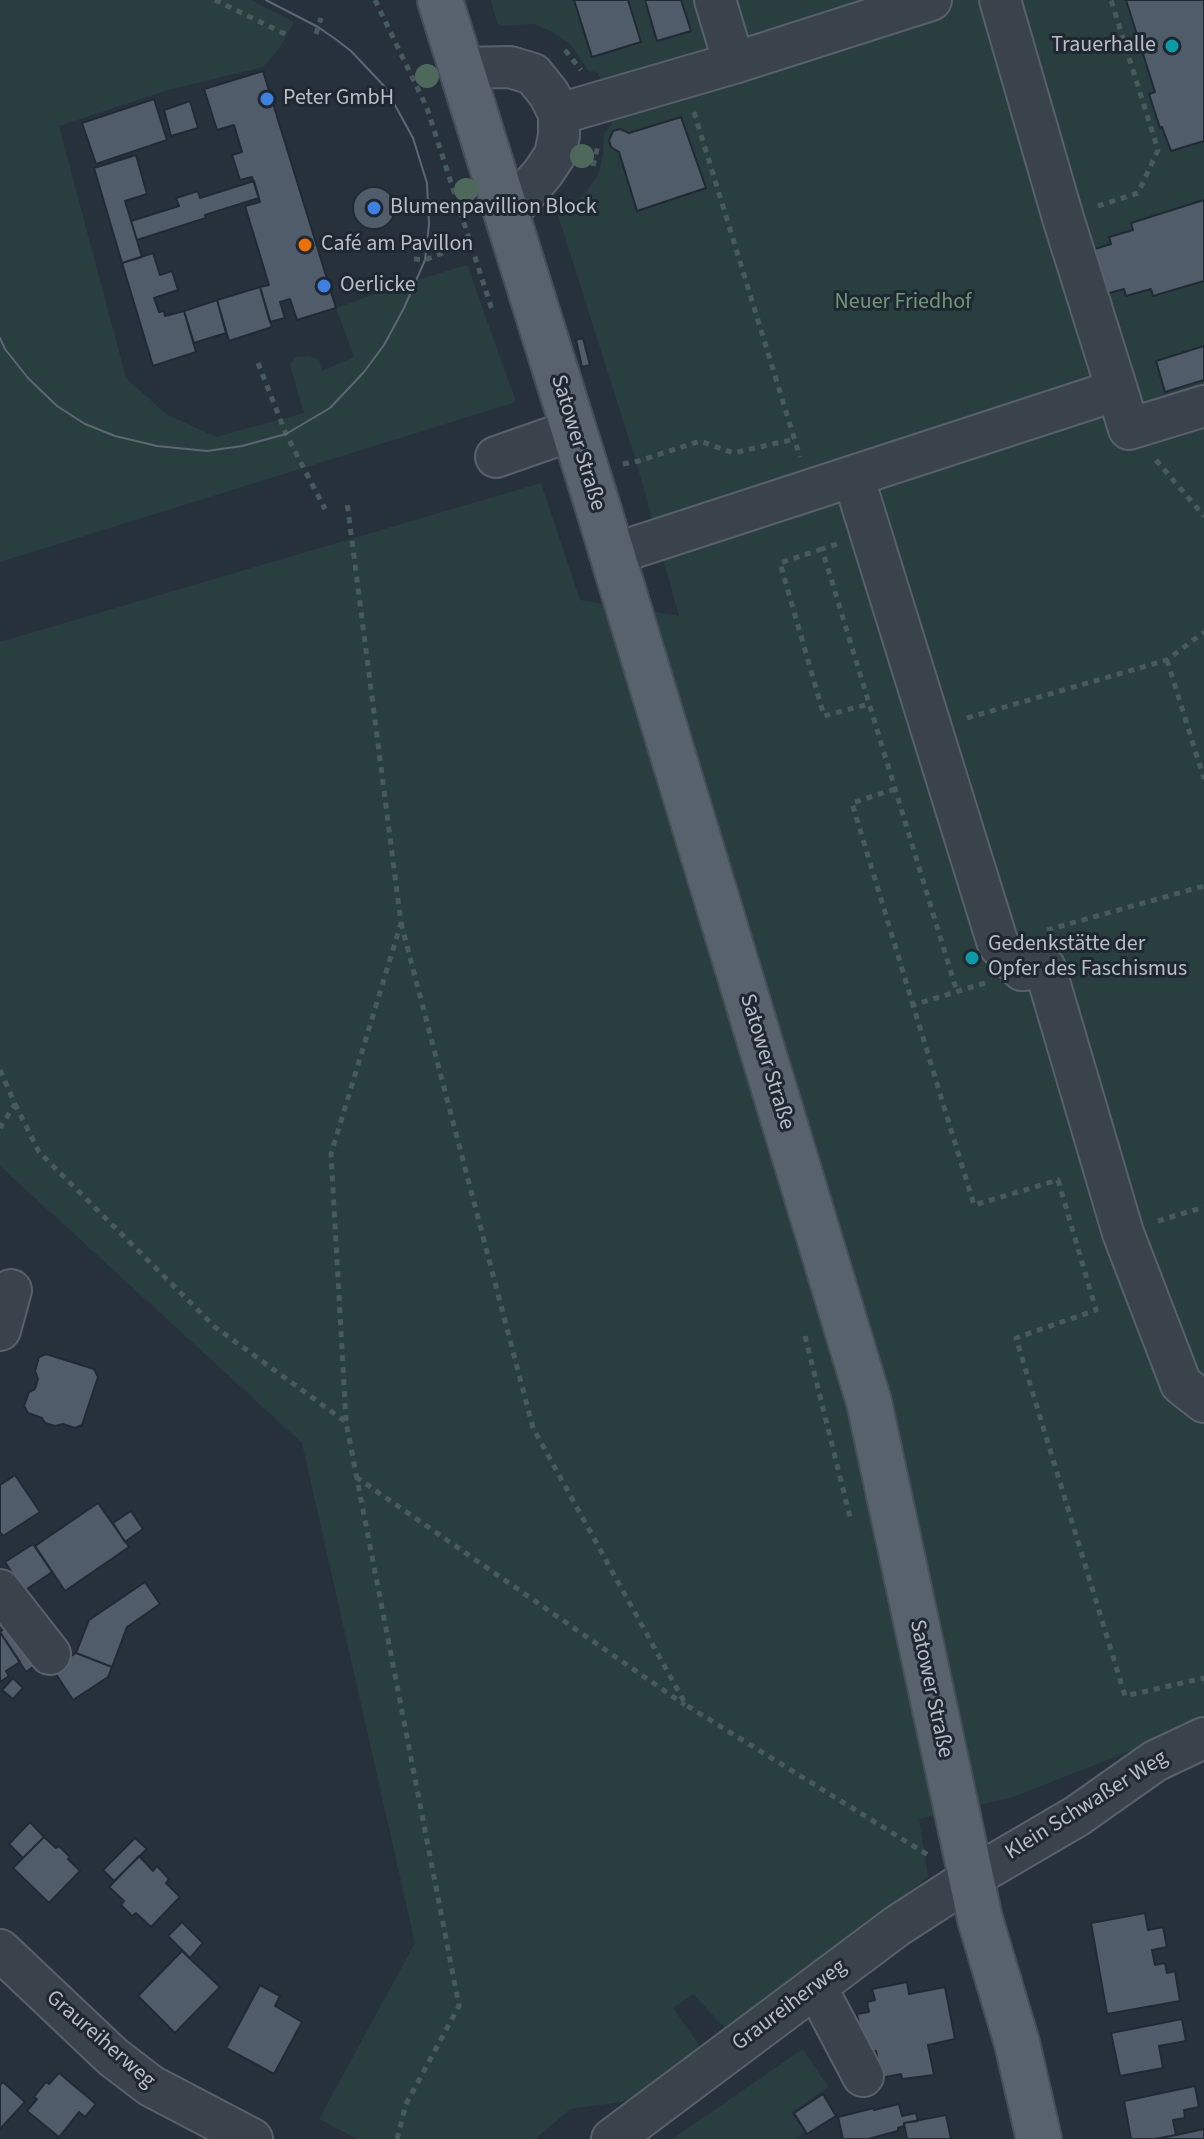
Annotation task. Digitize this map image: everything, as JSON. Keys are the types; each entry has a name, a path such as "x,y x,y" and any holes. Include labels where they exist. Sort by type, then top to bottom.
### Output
{"main road":[{"name":"Satower Straße","path":"440,0 869,1402 980,1919 1019,2051 1039,2139"}],"street":[{"path":"715,0 734,63"},
{"path":"506,216 555,155 559,135 577,108 734,63 931,0"},
{"path":"1000,0 1063,218 1129,429 1204,406"},
{"path":"459,68 510,67 533,74 549,94 577,108"},
{"path":"611,555 1117,390"},
{"path":"496,457 573,430"},
{"path":"853,476 931,729 1010,957 1045,968 1123,1233 1181,1384 1204,1402"},
{"path":"0,1330 11,1290"},
{"path":"0,1590 50,1654"},
{"name":"Klein Schwaßer Weg","path":"971,1878 1077,1816 1155,1761 1204,1738"},
{"name":"Graureiherweg","path":"612,2139 897,1926 971,1878"},
{"name":"Graureiherweg","path":"0,1950 113,2057 151,2086 228,2134"},
{"path":"816,1987 863,2076"}],"path":[{"path":"215,0 287,35"},
{"path":"375,0 427,108 493,314"},
{"path":"1063,218 1138,193 1158,150 1111,0"},
{"path":"316,34 321,18"},
{"path":"621,464 700,441 733,453 795,439 684,78"},
{"path":"577,108 598,121 596,159 590,172"},
{"path":"414,259 425,260 470,242"},
{"path":"258,363 286,434 325,509"},
{"path":"1129,429 1204,516"},
{"path":"347,502 401,923 533,1428 686,1705"},
{"path":"869,704 824,716 780,563 870,531"},
{"path":"822,549 957,992"},
{"path":"931,729 1167,660 1204,632"},
{"path":"1167,660 1204,779"},
{"path":"895,789 852,803 974,1205 1058,1180 1096,1310 1016,1338 1125,1696 1204,1678"},
{"path":"913,1005 957,992 1010,957 1204,886"},
{"path":"397,2139 406,2104 459,2006 346,1422 331,1154 401,923"},
{"path":"0,1070 39,1152 215,1327 346,1422"},
{"path":"0,1128 15,1104"},
{"path":"805,1336 851,1521"},
{"path":"356,1477 686,1705 936,1860 933,1845"}],"green space":[{"path":"0,0 251,0 294,22 279,49 263,67 168,90 59,126 126,378 166,414 216,437 304,413 290,365 296,357 309,356 319,360 322,371 354,357 336,308 467,265 516,402 0,562"},
{"name":"Neuer Friedhof","path":"491,0 1204,0 1204,1722 1013,1797 919,1819 928,1877 725,2028 693,1994 673,2008 702,2049 642,2099 570,2109 535,2139 357,2139 319,2119 415,1943 302,1443 0,1166 0,642 541,483 580,600 679,616 636,461 557,212 584,195 599,173 604,134 612,124 601,79 597,72 589,71 570,44 553,32 534,24 501,26 497,23"},
{"path":"803,2049 828,2087 791,2113 805,2132 796,2139 672,2139"}],"building":[{"path":"574,0 628,0 641,42 592,57"},
{"path":"645,0 681,0 691,31 657,41"},
{"name":"Trauerhalle","path":"1126,0 1204,0 1204,141 1171,151 1149,94 1155,92"},
{"path":"263,71 336,308 297,320 290,299 280,302 285,318 270,322 260,287 269,285 245,206 260,202 252,177 240,180 232,155 242,152 234,125 217,130 204,89"},
{"path":"154,99 167,140 96,164 82,123"},
{"path":"190,101 198,128 171,136 164,110"},
{"path":"681,117 706,188 637,211 619,152 611,147 609,140 613,131 620,129 629,133"},
{"path":"136,155 147,194 125,201 142,257 122,263 94,168"},
{"path":"254,181 259,198 137,240 131,221 179,206 176,198 198,191 200,198"},
{"name":"Blumenpavillion Block","path":"374,187 389,193 395,208 389,223 374,229 359,223 353,208 359,193"},
{"path":"1204,200 1204,281 1153,296 1151,289 1126,296 1124,289 1099,296 1085,252 1111,244 1109,237 1133,230 1131,223"},
{"path":"153,253 160,275 172,271 178,290 154,298 159,312 164,311 165,316 184,311 196,352 153,366 122,263"},
{"path":"260,287 272,327 229,341 217,300"},
{"path":"217,300 226,333 194,343 184,311"},
{"path":"583,338 590,365 582,367 576,340"},
{"path":"1204,346 1204,380 1165,392 1156,361"},
{"path":"46,1354 94,1369 98,1377 82,1425 75,1428 45,1423 42,1418 28,1413 24,1406 29,1392 35,1389 39,1357"},
{"path":"15,1475 40,1512 3,1536 0,1532 0,1485"},
{"path":"98,1503 129,1547 65,1591 35,1546"},
{"path":"131,1511 143,1529 125,1542 113,1523"},
{"path":"33,1544 52,1572 24,1591 5,1562"},
{"path":"145,1582 160,1604 127,1627 112,1667 76,1653 89,1620"},
{"path":"14,1620 41,1661 26,1672 0,1632"},
{"path":"0,1632 20,1662 6,1671 9,1676 0,1682"},
{"path":"76,1653 112,1667 108,1677 73,1700 52,1668"},
{"path":"13,1678 23,1688 13,1699 2,1690"},
{"path":"30,1822 44,1837 23,1858 9,1844"},
{"path":"44,1837 56,1848 59,1846 80,1871 49,1903 13,1868"},
{"path":"135,1838 147,1849 114,1881 103,1870"},
{"path":"139,1856 153,1871 157,1866 169,1879 166,1883 180,1897 151,1927 136,1913 132,1916 121,1905 124,1901 109,1887"},
{"path":"1145,1913 1148,1930 1163,1927 1167,1947 1152,1950 1155,1965 1165,1963 1167,1973 1175,1971 1180,2001 1107,2014 1091,1923"},
{"path":"182,1922 203,1943 190,1958 168,1936"},
{"path":"182,1951 220,1987 175,2033 138,1996"},
{"path":"907,1982 909,1994 945,1987 955,2039 928,2045 934,2075 902,2079 901,2074 881,2078 876,2051 864,2053 857,2014 869,2012 867,2002 875,2000 872,1989"},
{"path":"260,1985 280,1996 275,2006 302,2022 274,2074 226,2048"},
{"path":"1182,2019 1186,2041 1159,2046 1163,2068 1120,2076 1111,2033"},
{"path":"59,2073 96,2104 85,2117 79,2112 59,2137 27,2111 46,2082 49,2084"},
{"path":"3,2082 25,2102 0,2129 0,2085"},
{"path":"1195,2086 1199,2107 1184,2110 1185,2118 1173,2120 1176,2135 1131,2139 1124,2101"},
{"path":"823,2094 836,2116 807,2134 794,2113"},
{"path":"899,2104 902,2116 916,2113 918,2121 904,2123 898,2131 868,2139 843,2139 838,2117"},
{"path":"946,2115 951,2139 907,2139 904,2123"},
{"path":"1204,2129 1204,2139 1155,2139 1176,2135"}],"tram line":[{"path":"0,338 28,378 57,406 85,424 115,436 157,446 207,451 242,446 286,434 330,408 364,372 384,345 425,260 429,224 427,183 413,138 385,87 351,51 334,38 266,0"}],"place":[{"name":"Trauerhalle","path":"1172,46"},
{"name":"Peter GmbH","path":"267,99"},
{"name":"Blumenpavillion Block","path":"374,208"},
{"name":"Café am Pavillon","path":"305,245"},
{"name":"Oerlicke","path":"324,286"},
{"name":"Gedenkstätte der Opfer des Faschismus","path":"972,958"}]}
